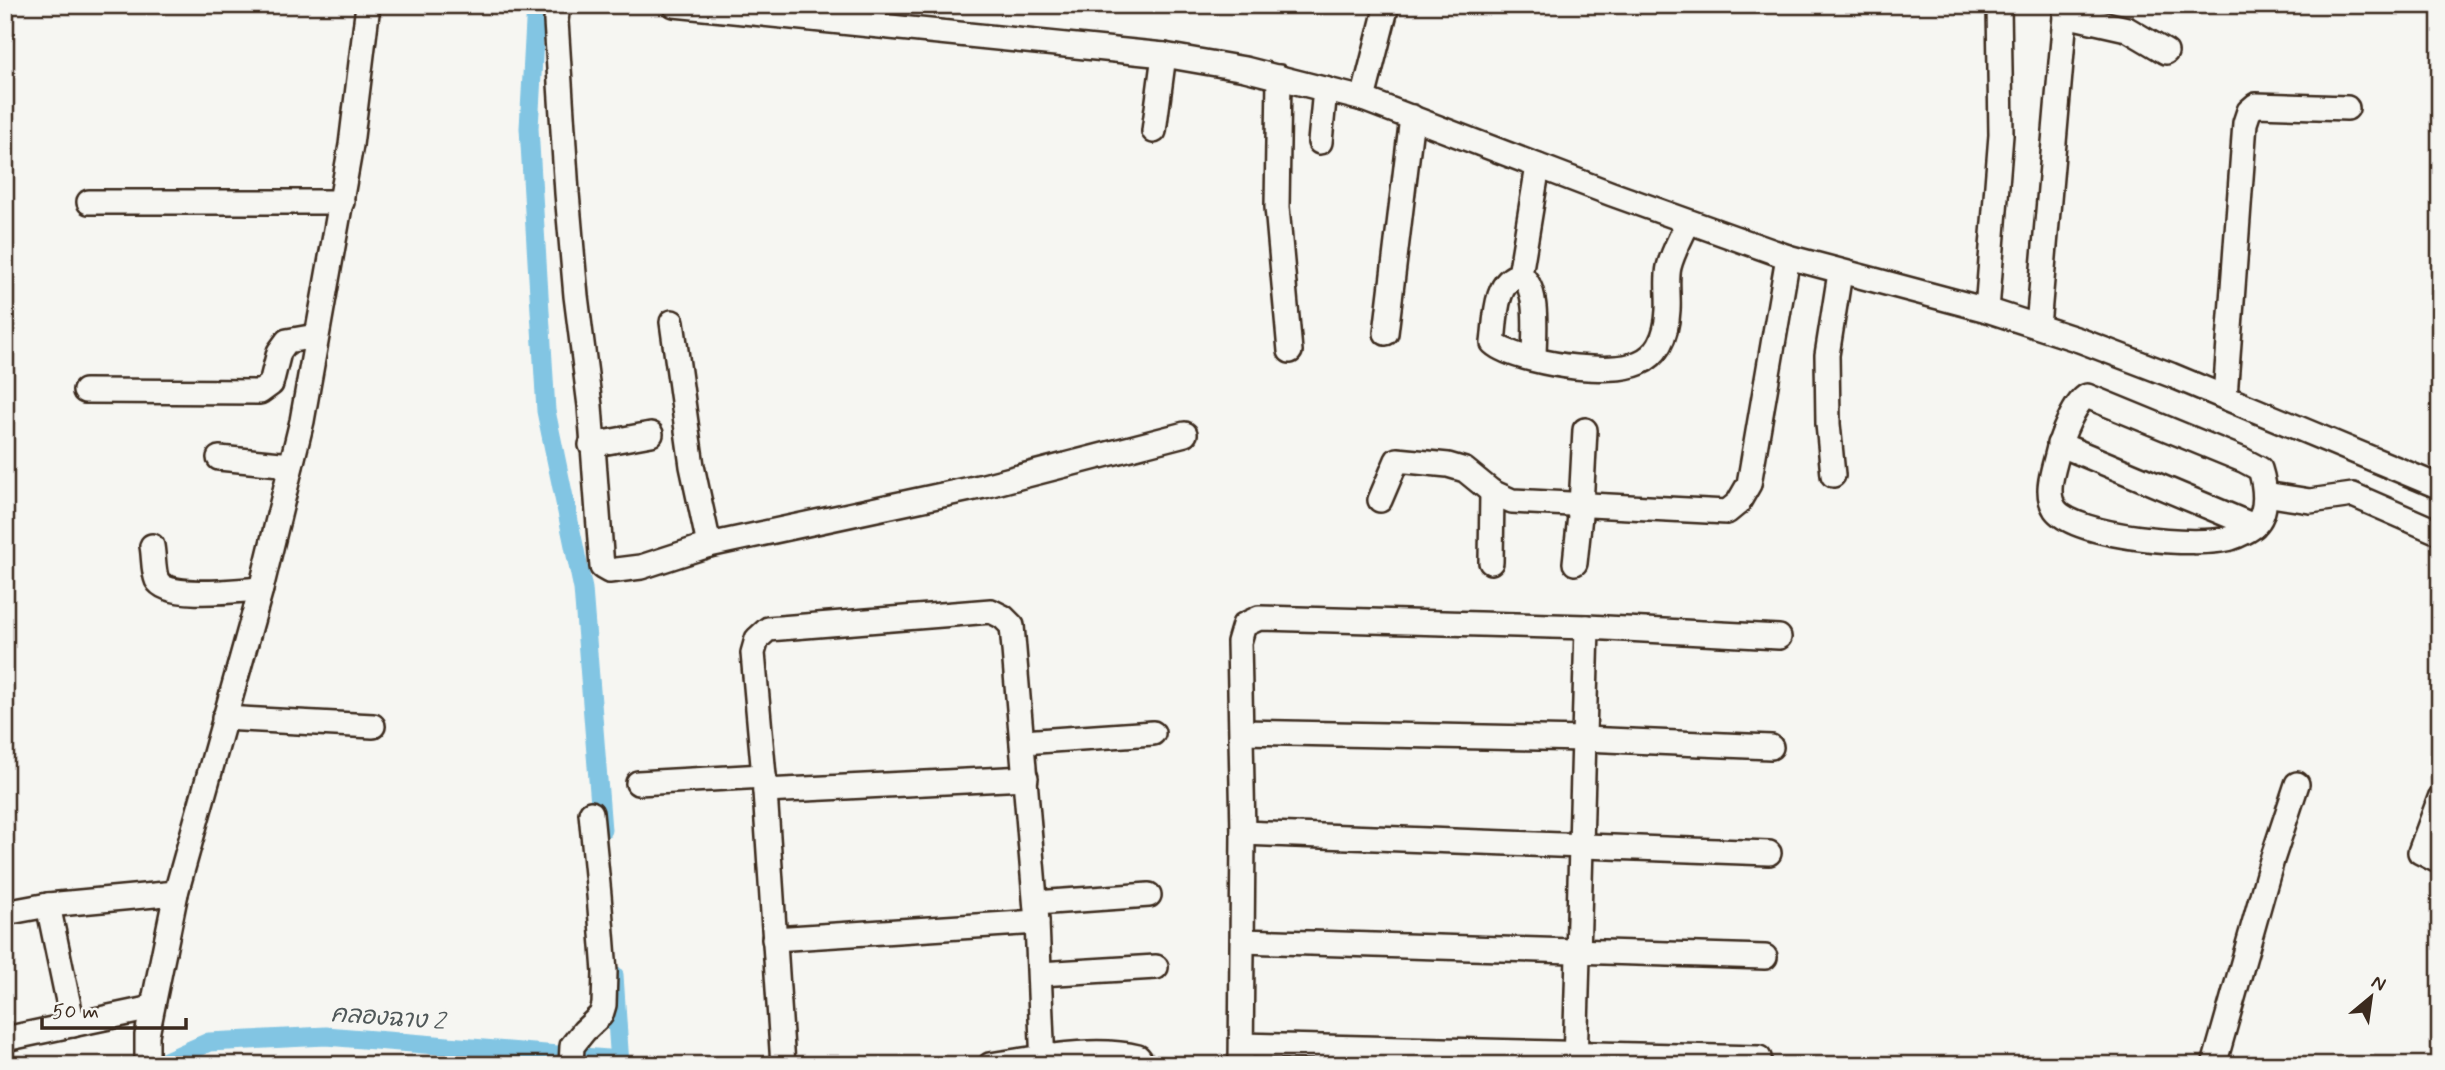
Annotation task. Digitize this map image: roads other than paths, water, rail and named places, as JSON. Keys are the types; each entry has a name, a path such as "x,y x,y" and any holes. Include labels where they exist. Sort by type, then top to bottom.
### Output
{"street":[{"path":"146,1063 147,1035 176,893 261,589 302,421 342,202 368,5"},
{"path":"558,5 556,21 567,193 576,296 590,406 601,567 609,571 641,567 709,545 984,486 1185,434"},
{"path":"674,5 1164,55 1245,69 1363,99 1787,257 2038,326 2171,374 2440,487"},
{"path":"1363,99 1387,5"},
{"path":"1987,310 2001,135 1999,5"},
{"path":"2038,326 2066,10 2127,29 2166,52"},
{"path":"1154,131 1164,55"},
{"path":"1279,77 1277,207 1290,351"},
{"path":"1320,142 1325,89"},
{"path":"2225,397 2245,123 2249,111 2256,105 2347,108"},
{"path":"1386,333 1412,117"},
{"path":"1520,275 1538,166"},
{"path":"89,202 342,202"},
{"path":"1534,358 1532,293 1527,280 1520,275 1505,282 1500,295 1493,343 1504,351 1566,366 1620,369 1642,363 1660,348 1667,329 1669,266 1689,222"},
{"path":"1380,500 1392,466 1397,460 1405,459 1465,470 1492,492 1512,501 1727,512 1738,503 1749,484 1787,257"},
{"path":"1833,475 1828,424 1827,355 1840,273"},
{"path":"672,322 692,466 709,545"},
{"path":"85,391 260,392 271,384 279,352 287,341 316,337"},
{"path":"2088,396 2260,469 2265,494 2260,518 2254,526 2231,538 2196,542 2115,536 2074,523 2054,507 2049,491 2059,444 2081,399 2088,396"},
{"path":"1575,563 1585,430"},
{"path":"592,445 651,434"},
{"path":"2059,444 2254,526"},
{"path":"219,458 291,465"},
{"path":"1490,562 1492,492"},
{"path":"2265,494 2310,501 2353,495 2440,533"},
{"path":"152,546 157,580 162,585 186,592 261,589"},
{"path":"783,1065 753,653 757,639 768,629 991,611 1012,626 1037,913 1043,1061"},
{"path":"1759,1058 1241,1055 1243,833 1239,642 1244,625 1259,618 1587,627 1779,637"},
{"path":"1576,1058 1587,627"},
{"path":"224,718 373,726"},
{"path":"1242,732 1584,739 1771,747"},
{"path":"1023,742 1153,733"},
{"path":"638,783 764,784 1026,778"},
{"path":"2214,1065 2272,860 2297,784"},
{"path":"2438,807 2420,852 2440,862"},
{"path":"572,1055 584,1031 601,1015 604,1005 600,895 590,813"},
{"path":"1243,833 1769,853"},
{"path":"5,914 48,905 176,893"},
{"path":"775,939 1037,913 1149,895"},
{"path":"48,905 73,1025"},
{"path":"1243,941 1765,957"},
{"path":"1040,974 1156,967"},
{"path":"5,1039 152,1008"},
{"path":"990,1065 1112,1053 1138,1057 1144,1065"}],"waterway":[{"path":"536,5 529,128 546,411 583,589 602,830"},
{"path":"614,975 620,1065"},
{"name":"คลองฉาง 2","path":"157,1065 209,1042 326,1036 620,1060"}]}
